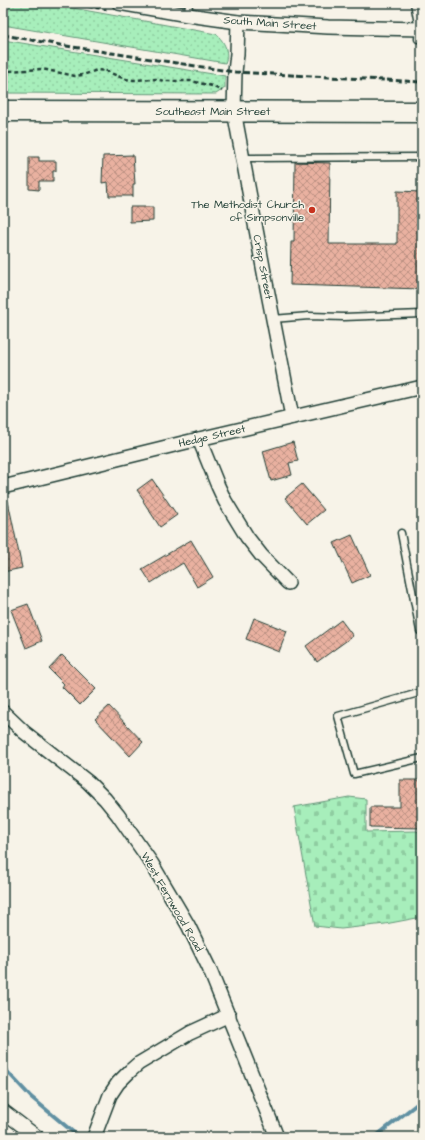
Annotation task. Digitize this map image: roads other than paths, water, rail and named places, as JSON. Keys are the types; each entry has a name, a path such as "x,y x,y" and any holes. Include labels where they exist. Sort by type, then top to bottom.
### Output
{"main road":[{"name":"Southeast Main Street","path":"3,111 234,102 422,112"}],"street":[{"name":"South Main Street","path":"119,3 188,9 238,22 420,32"},
{"name":"Crisp Street","path":"238,22 237,54 234,72 234,102 242,158 292,417"},
{"name":"Hedge Street","path":"3,487 422,387"},
{"path":"199,439 225,501 247,537 261,555 288,583"},
{"name":"West Fernwood Road","path":"3,712 24,732 88,782 105,799 152,864 188,926 209,968 277,1137"},
{"path":"94,1137 110,1095 118,1083 130,1070 190,1033 229,1015"},
{"path":"3,1111 38,1137"}],"lane":[{"path":"414,3 420,32"},
{"path":"242,158 422,157"},
{"path":"273,319 309,316 344,317 422,314"},
{"path":"401,533 420,631"},
{"path":"422,692 338,716 354,774 422,758"}],"waterway":[{"path":"3,1067 31,1097 79,1137"},
{"path":"375,1137 422,1100"}],"railway":[{"path":"3,35 235,72 422,82"}],"place":[{"name":"The Methodist Church of Simpsonville","path":"312,210"}]}
